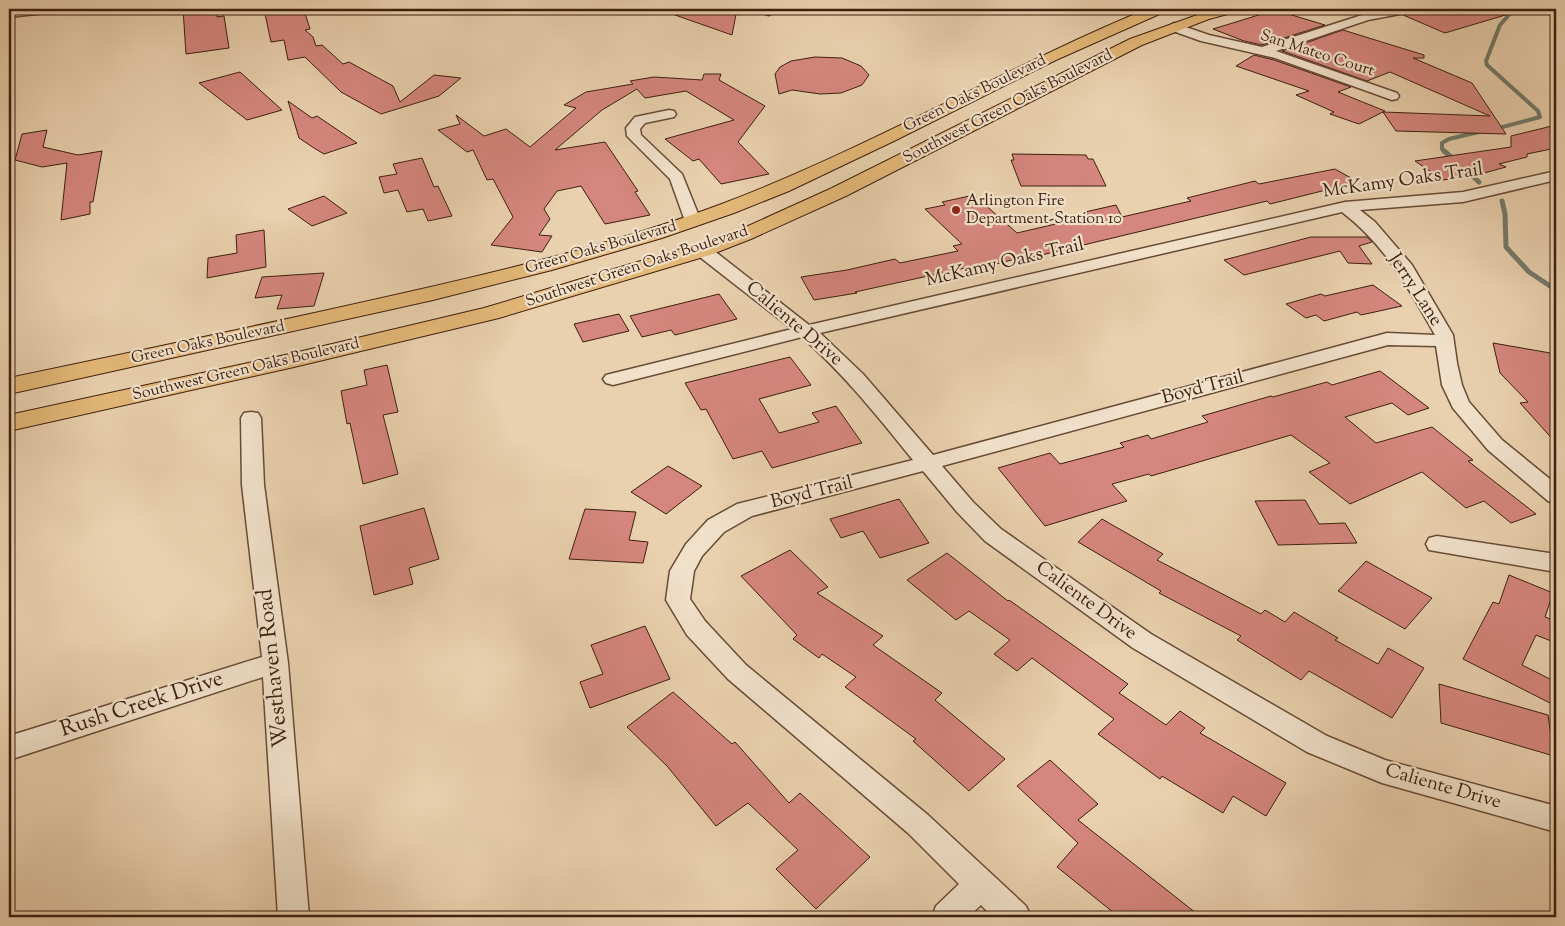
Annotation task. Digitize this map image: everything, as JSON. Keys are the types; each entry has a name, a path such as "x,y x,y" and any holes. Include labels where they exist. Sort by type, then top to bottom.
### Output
{"main road":[{"name":"Green Oaks Boulevard","path":"9,386 359,310 531,270 693,221 761,195 848,156 1085,39 1159,9"},
{"name":"Southwest Green Oaks Boulevard","path":"9,424 294,360 491,313 702,250 744,235 840,192 1098,60 1174,27 1230,9"},
{"path":"1066,49 1098,60"},
{"path":"848,156 884,169"},
{"path":"693,221 702,250"}],"street":[{"path":"9,14 55,9"},
{"path":"1263,51 1366,17 1411,9"},
{"name":"San Mateo Court","path":"1174,27 1225,44 1263,51 1392,96"},
{"path":"669,114 640,120 633,128 634,136 677,177 693,221"},
{"name":"McKamy Oaks Trail","path":"613,379 806,330 1346,207 1463,197 1556,176"},
{"name":"Jerry Lane","path":"1346,207 1369,225 1406,269 1444,335 1450,378 1460,404 1495,445 1556,496"},
{"name":"Caliente Drive","path":"702,250 806,330 856,378 966,508 993,535 1142,641 1317,744 1382,771 1556,819"},
{"name":"Boyd Trail","path":"1015,917 918,824 737,672 696,628 678,600 682,572 694,550 716,526 745,510 928,463 1378,341 1408,339 1444,342"},
{"name":"Westhaven Road","path":"251,418 253,485 275,663 294,917"},
{"path":"1437,544 1556,563"},
{"name":"Rush Creek Drive","path":"9,748 275,663"},
{"path":"947,917 980,884"}],"building":[{"path":"183,9 216,9 217,17 224,16 229,48 186,54"},
{"path":"264,9 304,10 310,29 305,30 313,37 316,46 322,45 343,64 349,62 393,86 400,102 434,75 461,78 439,96 381,114 341,92 305,57 288,60 284,40 271,42"},
{"path":"704,9 737,9 732,35 675,15 703,11"},
{"path":"1419,9 1511,9 1512,13 1445,33 1403,15 1412,14"},
{"path":"1275,10 1325,25 1262,45 1244,41 1213,29"},
{"path":"1343,30 1424,55 1424,58 1413,58 1472,83 1506,134 1396,131 1383,112 1490,116 1390,72 1367,81 1282,51"},
{"path":"1254,55 1274,60 1351,87 1338,92 1385,111 1359,124 1330,114 1334,112 1296,95 1309,91 1236,66"},
{"path":"815,57 842,58 861,66 869,75 862,85 841,93 820,94 792,90 779,94 775,74 780,67 791,61"},
{"path":"240,72 282,110 247,120 199,83"},
{"path":"704,74 721,74 719,80 765,106 738,142 769,174 721,184 699,159 693,161 665,139 734,120 686,91 645,98 637,89 602,110 555,150 605,142 638,191 635,192 650,215 605,224 581,186 557,191 544,209 550,219 539,235 552,236 542,252 491,245 513,217 493,179 487,180 473,150 467,152 438,130 460,124 456,115 484,136 506,129 530,147 576,108 564,105 586,92 633,84 630,81 654,77 702,80"},
{"path":"288,101 312,118 317,116 357,143 324,154 314,148 299,138"},
{"path":"1556,125 1556,148 1527,154 1527,157 1499,164 1506,167 1477,175 1443,180 1415,161 1511,147 1511,136"},
{"path":"47,130 43,147 78,155 102,151 93,202 90,202 90,214 61,220 67,163 42,167 15,160 22,134"},
{"path":"1012,154 1086,155 1088,159 1093,159 1106,186 1021,186 1011,160 1014,160"},
{"path":"422,158 434,187 438,186 452,216 428,221 423,209 407,212 398,190 384,193 379,177 397,174 393,164"},
{"path":"1335,169 1358,182 1270,204 1267,201 977,269 974,266 855,292 857,293 814,300 801,277 847,270 895,259 900,263 958,251 953,246 962,244 925,209 945,205 942,202 974,195 1017,233 1090,216 1085,212 1116,205 1122,217 1191,201 1187,198 1255,181 1259,184"},
{"path":"324,196 347,213 312,226 288,209"},
{"path":"264,230 266,267 207,278 208,258 237,253 236,235"},
{"path":"1311,237 1367,237 1372,242 1359,246 1372,264 1348,263 1340,251 1244,275 1224,260"},
{"path":"324,273 314,306 277,309 282,295 255,298 262,277"},
{"path":"1373,285 1402,306 1361,315 1357,312 1324,321 1316,315 1306,318 1286,304 1321,294 1325,296"},
{"path":"719,294 737,319 675,335 671,330 642,337 630,316"},
{"path":"619,314 629,331 583,342 574,324"},
{"path":"1493,343 1556,354 1556,443 1520,403 1528,402 1500,373"},
{"path":"790,357 811,385 759,399 779,433 819,422 812,413 836,406 862,443 772,468 762,451 733,459 706,409 701,410 685,383"},
{"path":"387,365 398,412 383,415 398,474 363,484 350,423 347,424 341,391 367,385 364,370"},
{"path":"1380,371 1429,408 1408,415 1392,403 1345,417 1376,443 1432,427 1473,460 1468,461 1536,514 1511,523 1484,501 1466,508 1422,472 1350,504 1309,472 1330,463 1291,435 1151,476 1149,474 1112,484 1127,501 1045,526 998,468 1050,453 1060,464 1124,447 1120,443 1148,435 1151,439 1208,422 1202,416 1271,396 1327,382 1332,385"},
{"path":"668,466 702,486 666,514 631,492"},
{"path":"899,499 929,543 880,558 863,531 841,538 830,519"},
{"path":"1305,500 1319,524 1345,523 1357,543 1278,545 1255,501"},
{"path":"424,508 439,559 409,568 413,584 374,595 360,526"},
{"path":"585,509 636,512 629,540 648,542 643,563 569,559"},
{"path":"1102,519 1163,554 1157,560 1261,614 1265,610 1285,622 1294,612 1338,638 1335,640 1378,664 1388,648 1424,668 1392,718 1309,671 1301,680 1237,640 1241,636 1159,593 1161,591 1078,542"},
{"path":"790,550 828,587 817,593 883,636 873,645 942,693 935,700 1005,759 969,791 913,741 916,739 845,687 856,677 822,654 819,658 793,639 797,635 741,576"},
{"path":"947,553 1008,601 1128,684 1119,693 1166,725 1180,711 1205,728 1200,733 1286,783 1266,816 1233,796 1223,813 1162,776 1160,779 1098,734 1114,719 1032,658 1017,671 994,654 1010,640 969,611 956,620 907,580"},
{"path":"1366,561 1432,598 1405,629 1338,591"},
{"path":"1509,575 1553,593 1545,617 1556,621 1556,643 1536,635 1522,665 1556,682 1556,689 1550,703 1463,659 1493,602 1499,604"},
{"path":"645,626 670,679 590,708 580,682 603,674 591,645"},
{"path":"1439,684 1548,715 1554,756 1441,723"},
{"path":"673,692 732,744 735,742 789,803 800,793 870,857 816,909 776,869 798,850 748,803 716,826 667,766 627,727"},
{"path":"1050,760 1098,804 1078,820 1201,917 1119,917 1057,867 1078,843 1017,786"}],"waterway":[{"path":"1495,129 1540,117 1538,111 1487,65 1486,61 1500,25 1514,9"},
{"path":"1446,152 1442,149 1442,143 1449,139 1483,131"},
{"path":"1444,151 1456,161"},
{"path":"1467,171 1479,182"},
{"path":"1502,201 1505,214 1506,247 1529,272 1556,290"}],"place":[{"name":"Arlington Fire Department-Station 10","path":"956,210"}]}
